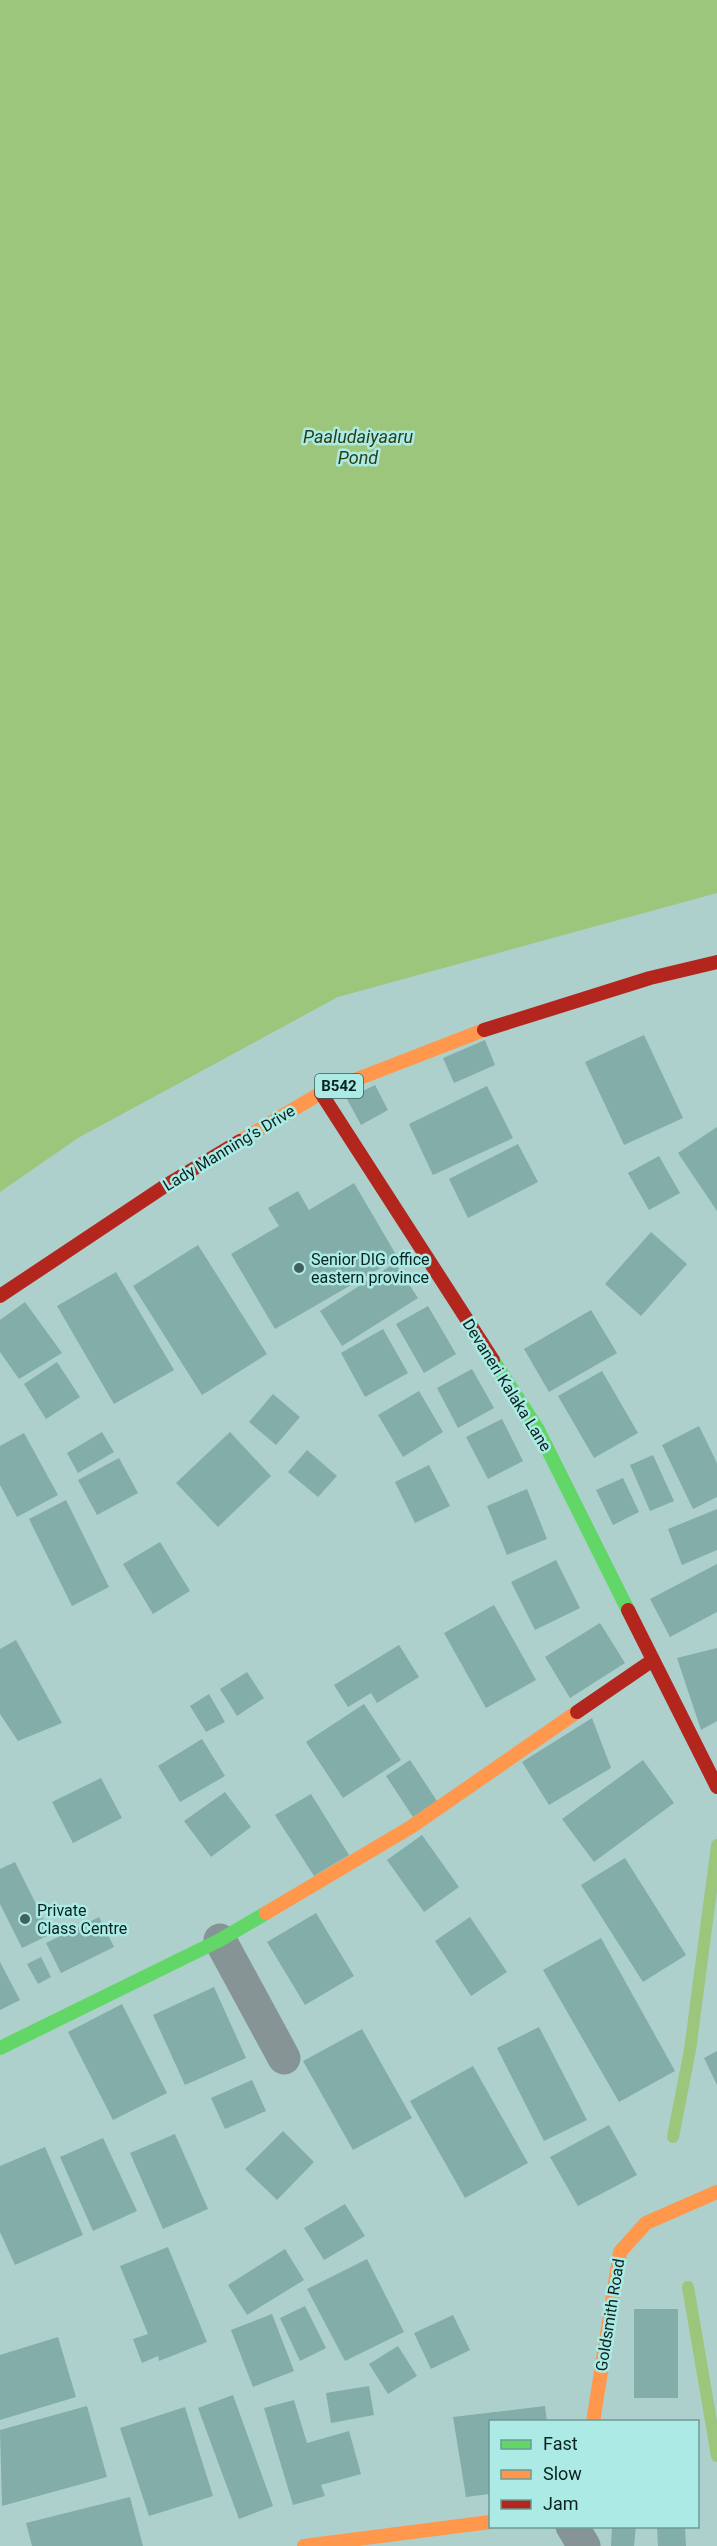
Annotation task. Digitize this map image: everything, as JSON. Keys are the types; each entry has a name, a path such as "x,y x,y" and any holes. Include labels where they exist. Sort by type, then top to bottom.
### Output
{"street":[{"name":"Lady Manning’s Drive","path":"0,1296 165,1186 321,1093 460,1038 650,978 717,962"},
{"name":"Devaneri Kalaka Lane","path":"321,1093 537,1428 717,1787"},
{"path":"0,2048 220,1940 411,1827 653,1660"},
{"path":"220,1940 284,2058"},
{"name":"Goldsmith Road","path":"593,2420 620,2252 646,2223 717,2192"},
{"path":"304,2546 489,2522"},
{"path":"573,2528 584,2546"}],"water":[{"name":"Paaludaiyaaru Pond","path":"0,0 717,0 717,893 338,997 78,1138 0,1192"}],"building":[{"path":"644,1035 683,1118 624,1145 585,1062"},
{"path":"485,1040 495,1065 454,1083 443,1058"},
{"path":"375,1085 388,1110 361,1125 347,1099"},
{"path":"487,1086 513,1138 433,1175 409,1124"},
{"path":"717,1127 717,1211 678,1153"},
{"path":"518,1144 538,1182 468,1218 449,1179"},
{"path":"659,1156 680,1193 649,1210 628,1173"},
{"path":"354,1183 398,1258 275,1329 231,1254 279,1226 268,1208 298,1191 309,1210"},
{"path":"651,1232 687,1264 641,1316 605,1284"},
{"path":"198,1245 267,1354 202,1395 133,1286"},
{"path":"395,1263 418,1298 342,1346 320,1311"},
{"path":"116,1272 174,1370 114,1404 57,1306"},
{"path":"25,1302 62,1353 19,1379 0,1352 0,1320"},
{"path":"428,1306 456,1354 424,1373 396,1324"},
{"path":"591,1310 617,1353 549,1392 524,1349"},
{"path":"383,1329 408,1373 365,1397 341,1353"},
{"path":"57,1362 80,1397 46,1419 24,1384"},
{"path":"472,1369 494,1408 458,1428 437,1388"},
{"path":"602,1371 638,1433 594,1458 558,1396"},
{"path":"419,1391 443,1432 403,1457 378,1415"},
{"path":"273,1394 300,1417 276,1445 249,1422"},
{"path":"502,1419 523,1461 488,1479 466,1437"},
{"path":"699,1426 717,1463 717,1497 693,1509 662,1445"},
{"path":"102,1432 114,1452 78,1473 67,1453"},
{"path":"230,1432 271,1476 218,1527 176,1483"},
{"path":"24,1433 58,1495 17,1517 0,1485 0,1446"},
{"path":"307,1450 337,1476 318,1497 288,1472"},
{"path":"653,1455 674,1501 650,1511 630,1465"},
{"path":"119,1458 138,1493 97,1515 78,1480"},
{"path":"429,1465 450,1506 415,1523 395,1482"},
{"path":"623,1478 639,1512 613,1525 596,1490"},
{"path":"527,1489 547,1539 507,1555 487,1506"},
{"path":"66,1500 109,1587 72,1606 29,1519"},
{"path":"717,1509 717,1550 682,1565 668,1529"},
{"path":"160,1542 190,1591 153,1614 123,1564"},
{"path":"556,1560 580,1608 535,1630 511,1582"},
{"path":"717,1564 717,1612 670,1637 650,1599"},
{"path":"494,1605 536,1680 486,1708 444,1633"},
{"path":"600,1623 625,1663 570,1698 545,1657"},
{"path":"16,1640 62,1723 18,1741 0,1714 0,1649"},
{"path":"399,1645 419,1677 377,1703 371,1693 348,1707 334,1685"},
{"path":"717,1648 717,1721 701,1730 677,1658"},
{"path":"247,1672 264,1698 237,1716 220,1689"},
{"path":"209,1694 225,1722 206,1732 190,1706"},
{"path":"364,1704 401,1760 343,1798 306,1742"},
{"path":"592,1718 611,1768 549,1805 522,1762"},
{"path":"202,1739 225,1776 180,1802 158,1766"},
{"path":"410,1760 437,1801 413,1817 386,1776"},
{"path":"643,1760 674,1803 594,1862 562,1819"},
{"path":"101,1778 122,1818 73,1843 52,1802"},
{"path":"225,1792 251,1827 211,1857 184,1821"},
{"path":"311,1794 349,1855 314,1876 275,1815"},
{"path":"422,1835 459,1887 424,1912 387,1860"},
{"path":"625,1858 686,1955 643,1982 581,1885"},
{"name":"Private Class Centre","path":"15,1862 51,1934 22,1948 0,1904 0,1869"},
{"path":"316,1913 354,1976 305,2005 267,1942"},
{"name":"Private Class Centre","path":"99,1917 114,1947 61,1973 46,1943"},
{"path":"470,1917 507,1972 471,1996 435,1941"},
{"path":"601,1938 675,2071 619,2102 543,1970"},
{"name":"Private Class Centre","path":"41,1957 51,1977 38,1984 27,1964"},
{"path":"0,1962 20,2000 0,2010"},
{"path":"214,1987 246,2058 185,2085 153,2015"},
{"path":"122,2004 167,2093 113,2120 68,2032"},
{"path":"539,2027 587,2120 544,2141 497,2048"},
{"path":"362,2029 412,2118 353,2150 303,2061"},
{"path":"717,2051 717,2085 704,2058"},
{"path":"473,2066 528,2163 465,2198 410,2101"},
{"path":"252,2080 266,2111 225,2129 211,2098"},
{"path":"609,2125 637,2175 578,2206 550,2157"},
{"path":"283,2131 314,2162 277,2200 245,2169"},
{"path":"175,2134 208,2209 163,2229 130,2153"},
{"path":"103,2138 137,2211 93,2231 60,2157"},
{"path":"45,2147 83,2235 15,2265 0,2232 0,2166"},
{"path":"345,2204 365,2236 324,2260 304,2228"},
{"path":"168,2247 207,2342 159,2361 158,2356 142,2363 133,2339 148,2334 120,2266"},
{"path":"285,2249 304,2280 247,2315 228,2285"},
{"path":"367,2259 404,2332 345,2361 307,2289"},
{"path":"305,2306 326,2348 300,2361 280,2318"},
{"path":"634,2309 678,2309 678,2398 634,2398"},
{"path":"272,2314 294,2371 253,2387 231,2330"},
{"path":"453,2315 470,2350 431,2369 414,2333"},
{"path":"58,2337 76,2397 0,2420 0,2355"},
{"path":"398,2346 417,2376 388,2394 369,2364"},
{"path":"369,2386 374,2415 331,2423 326,2393"},
{"path":"233,2395 273,2506 239,2519 198,2408"},
{"path":"294,2400 307,2443 349,2431 361,2474 321,2485 325,2496 293,2505 264,2408"},
{"path":"87,2406 107,2477 2,2506 0,2430"},
{"path":"545,2406 547,2420 489,2420 489,2494 466,2497 453,2417"},
{"path":"185,2407 213,2496 149,2516 120,2428"},
{"path":"130,2497 143,2546 32,2546 26,2523"},
{"path":"612,2528 636,2528 634,2546 611,2546"},
{"path":"657,2528 685,2528 686,2546 658,2546"}],"waterway":[{"path":"673,2137 690,2050 717,1845"},
{"path":"688,2287 717,2456"}],"traffic: fast":[{"path":"493,1360 537,1428 628,1610"},
{"path":"0,2048 220,1940 266,1913"}],"traffic: slow":[{"path":"240,1141 321,1093 484,1030"},
{"path":"266,1913 411,1827 577,1712"},
{"path":"593,2420 620,2252 646,2223 717,2192"},
{"path":"304,2546 489,2522"}],"traffic: jam":[{"path":"484,1030 650,978 717,962"},
{"path":"321,1093 493,1360"},
{"path":"0,1296 165,1186 240,1141"},
{"path":"628,1610 717,1787"},
{"path":"577,1712 653,1660"}],"place":[{"name":"Senior DIG office eastern province","path":"299,1268"},
{"name":"Private Class Centre","path":"25,1919"}]}
